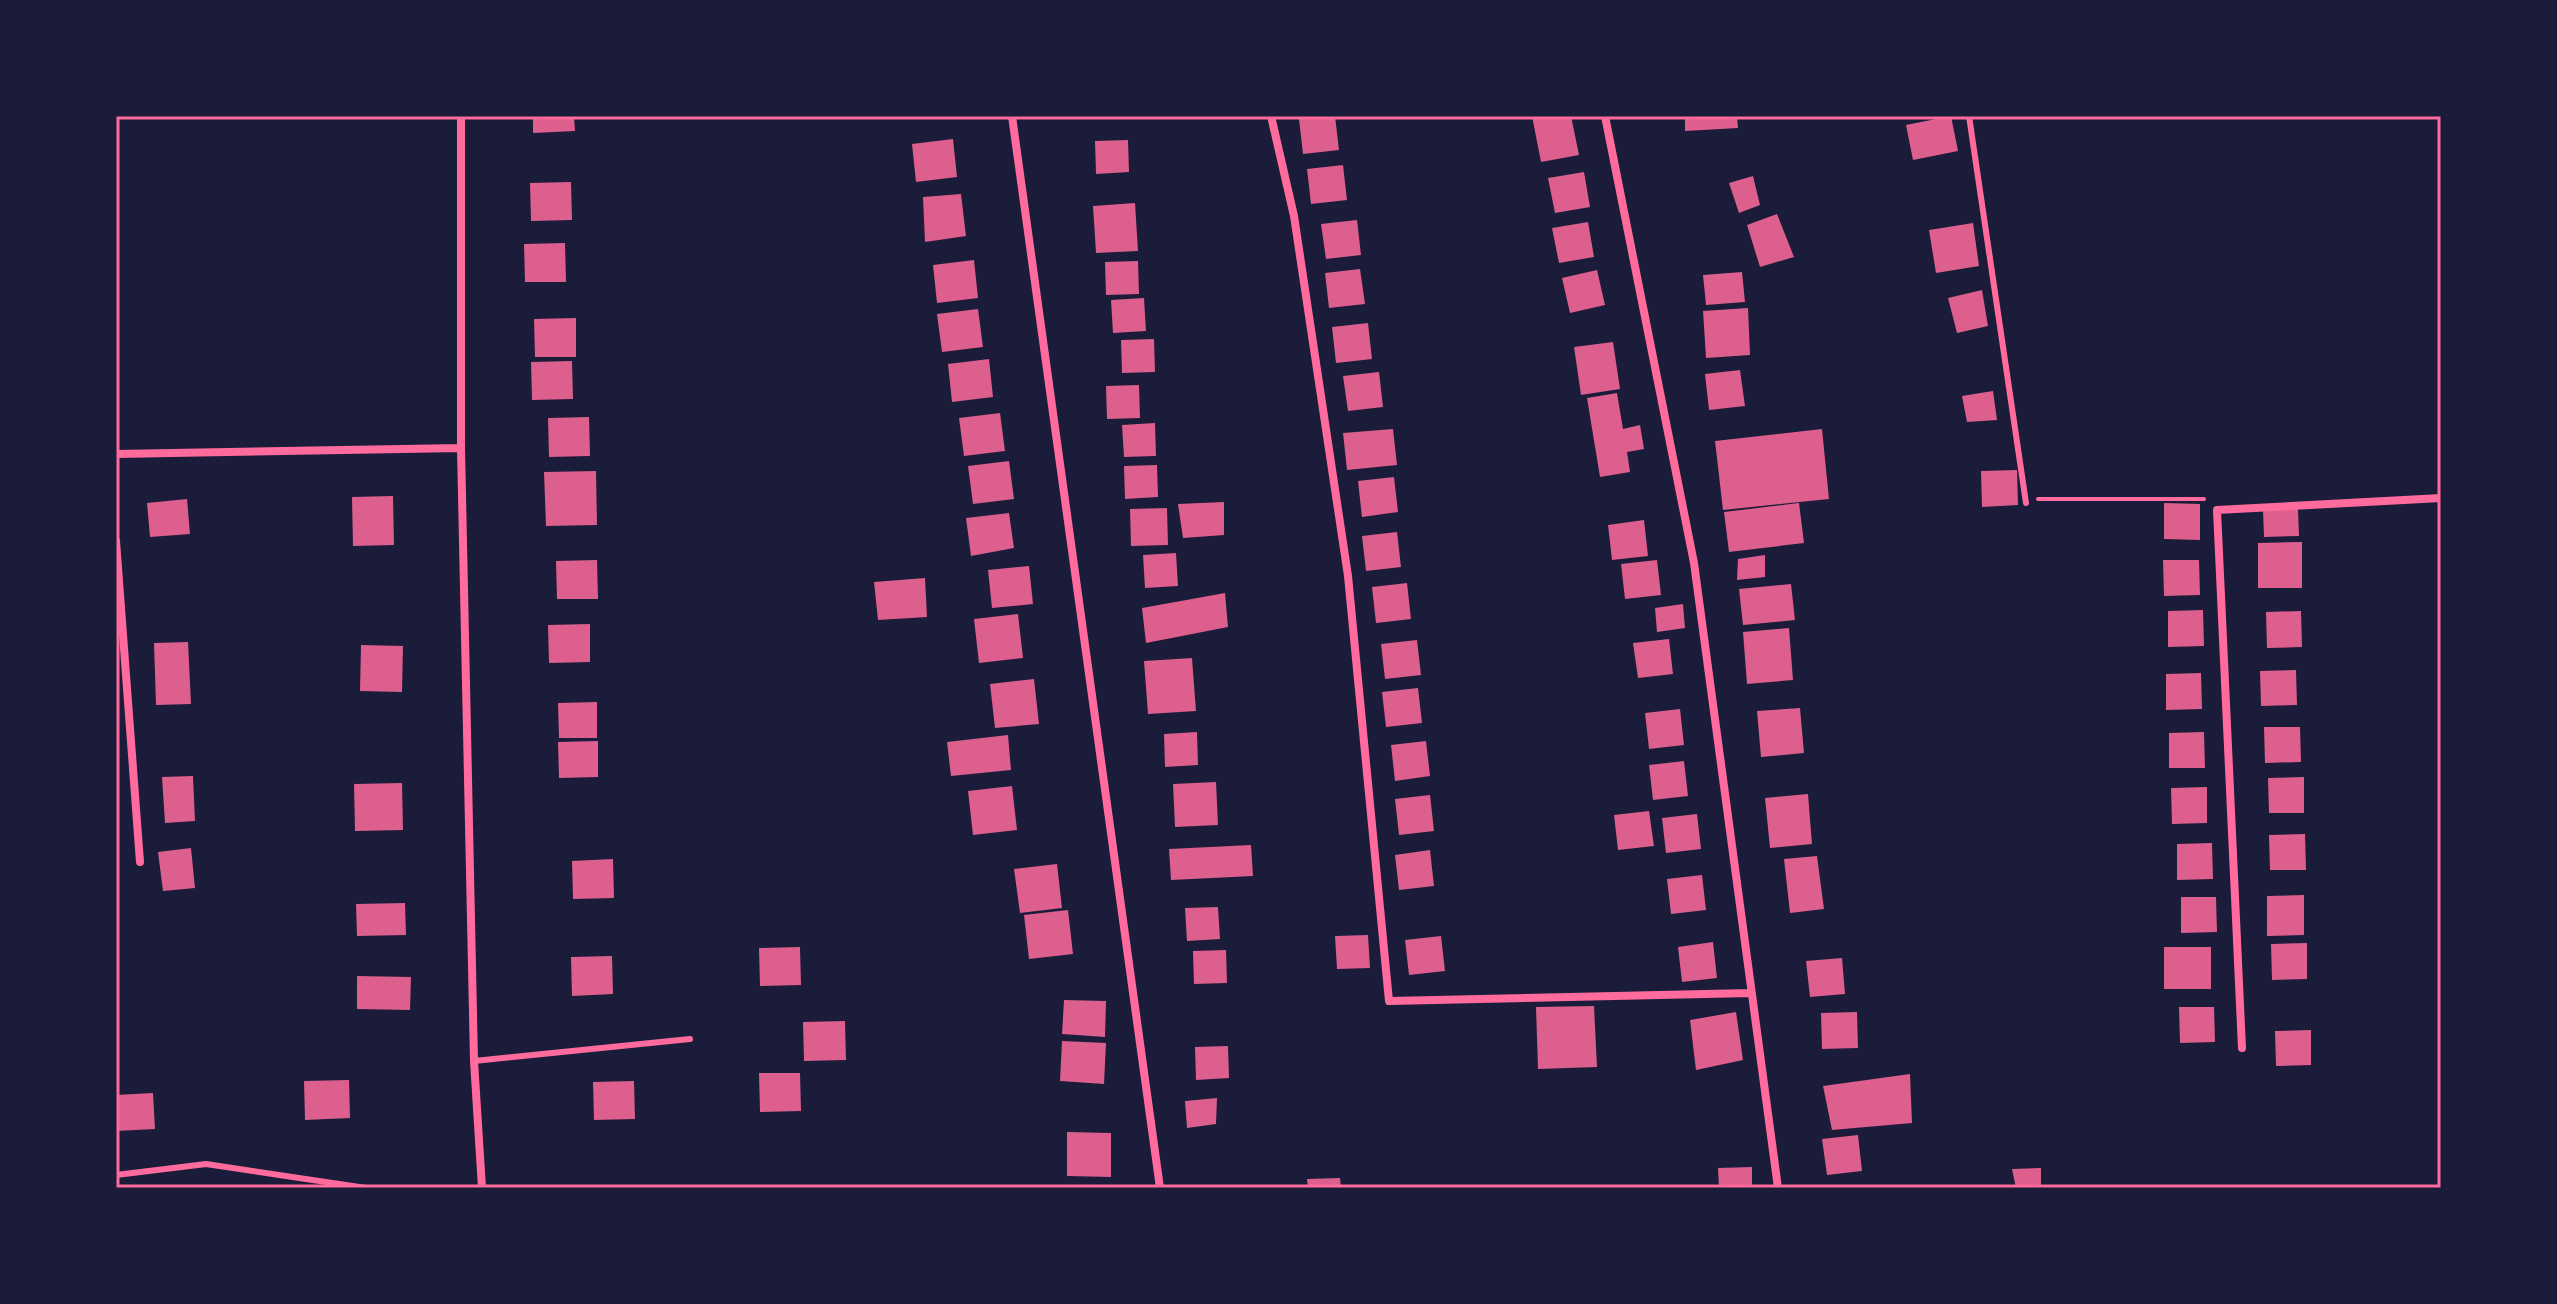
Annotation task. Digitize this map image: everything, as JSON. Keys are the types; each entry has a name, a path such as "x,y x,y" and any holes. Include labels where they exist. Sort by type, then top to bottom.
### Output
{"street":[{"path":"461,116 461,448 474,1061 482,1188"},
{"path":"1012,116 1160,1188"},
{"path":"1271,116 1294,216 1348,576 1389,1001 1750,993"},
{"path":"1605,116 1694,563 1778,1188"},
{"path":"116,454 461,448"},
{"path":"2242,1048 2217,510 2441,498"},
{"path":"116,541 140,862"}],"lane":[{"path":"1969,116 2026,503"},
{"path":"474,1061 690,1039"},
{"path":"116,1175 206,1164 366,1188"}],"path":[{"path":"2026,503 2043,498 2209,499 2217,510"}],"building":[{"path":"533,116 574,116 575,131 533,133"},
{"path":"1335,116 1339,150 1303,154 1299,119"},
{"path":"1532,116 1571,116 1579,155 1541,162"},
{"path":"1685,116 1737,116 1738,128 1685,131"},
{"path":"1951,116 1958,151 1913,160 1906,125"},
{"path":"953,139 957,177 916,182 912,144"},
{"path":"1128,140 1129,172 1096,174 1095,141"},
{"path":"1343,165 1347,200 1311,204 1307,169"},
{"path":"1584,172 1590,207 1555,213 1548,178"},
{"path":"1753,176 1760,205 1739,213 1729,183"},
{"path":"571,182 572,220 531,221 530,183"},
{"path":"961,194 966,236 925,242 923,197"},
{"path":"1135,203 1138,251 1096,253 1093,206"},
{"path":"1777,214 1794,257 1760,267 1747,225"},
{"path":"1357,220 1361,255 1326,259 1321,224"},
{"path":"1588,222 1594,257 1559,263 1552,228"},
{"path":"1973,223 1979,266 1936,273 1929,230"},
{"path":"565,243 566,282 525,282 524,244"},
{"path":"974,260 978,298 937,303 933,265"},
{"path":"1138,261 1139,294 1106,295 1105,262"},
{"path":"1360,269 1365,304 1329,308 1325,273"},
{"path":"1597,270 1605,305 1570,313 1562,278"},
{"path":"1742,272 1745,302 1706,305 1703,275"},
{"path":"1982,290 1988,326 1957,333 1948,298"},
{"path":"1144,298 1146,331 1113,333 1111,300"},
{"path":"1748,308 1750,355 1706,358 1703,311"},
{"path":"978,309 983,347 942,352 937,314"},
{"path":"576,318 576,357 535,357 534,319"},
{"path":"1368,323 1372,359 1336,363 1332,327"},
{"path":"1154,339 1155,372 1122,373 1121,340"},
{"path":"1613,342 1620,389 1581,395 1574,347"},
{"path":"989,359 993,397 952,402 948,364"},
{"path":"572,361 573,399 532,400 531,362"},
{"path":"1740,370 1745,406 1709,410 1705,374"},
{"path":"1379,372 1383,407 1348,411 1343,376"},
{"path":"1139,385 1140,418 1107,419 1106,386"},
{"path":"1993,391 1997,420 1967,422 1962,396"},
{"path":"1617,393 1623,429 1640,425 1644,449 1627,452 1630,472 1600,477 1587,398"},
{"path":"1000,413 1005,451 964,456 959,418"},
{"path":"589,417 590,456 549,457 548,418"},
{"path":"1155,423 1156,456 1124,457 1122,425"},
{"path":"1393,429 1397,465 1347,470 1343,433"},
{"path":"1822,429 1829,499 1723,510 1715,441"},
{"path":"1009,461 1014,499 973,504 968,466"},
{"path":"1157,465 1158,497 1125,499 1124,466"},
{"path":"2017,470 2018,505 1982,507 1981,471"},
{"path":"596,471 597,525 546,526 544,472"},
{"path":"1394,477 1398,512 1362,517 1358,481"},
{"path":"393,496 394,545 353,546 352,497"},
{"path":"187,499 190,534 150,537 147,503"},
{"path":"1224,502 1224,535 1183,538 1178,504"},
{"path":"1799,503 1804,543 1729,552 1724,512"},
{"path":"2164,503 2200,504 2200,540 2164,539"},
{"path":"1167,508 1168,545 1131,546 1130,509"},
{"path":"2298,509 2299,536 2264,537 2263,510"},
{"path":"1009,513 1014,548 971,556 966,518"},
{"path":"1644,520 1648,556 1612,560 1608,525"},
{"path":"1397,532 1401,567 1366,571 1362,536"},
{"path":"2302,542 2302,588 2258,588 2258,543"},
{"path":"1176,553 1178,586 1145,588 1143,555"},
{"path":"1765,555 1765,577 1737,580 1738,559"},
{"path":"597,560 598,599 557,599 556,561"},
{"path":"1657,560 1661,595 1625,599 1621,564"},
{"path":"2163,560 2199,560 2200,595 2164,596"},
{"path":"1029,566 1033,604 992,608 988,570"},
{"path":"925,578 927,617 878,620 874,582"},
{"path":"1407,583 1411,619 1376,623 1372,587"},
{"path":"1791,584 1795,620 1743,625 1739,589"},
{"path":"1225,593 1228,627 1146,643 1142,608"},
{"path":"1683,604 1685,628 1657,632 1655,608"},
{"path":"2203,610 2204,646 2168,647 2168,611"},
{"path":"2301,611 2302,647 2267,648 2266,612"},
{"path":"1018,614 1023,658 979,663 974,619"},
{"path":"590,624 590,662 549,663 548,625"},
{"path":"1789,628 1793,680 1747,684 1743,632"},
{"path":"1669,639 1673,674 1638,678 1633,643"},
{"path":"1417,640 1421,675 1385,679 1381,644"},
{"path":"188,642 191,704 156,705 154,643"},
{"path":"361,645 403,646 402,692 360,691"},
{"path":"1192,658 1196,711 1148,714 1144,661"},
{"path":"2296,670 2297,705 2261,706 2260,671"},
{"path":"2201,673 2202,709 2166,710 2166,674"},
{"path":"1034,679 1039,724 995,728 990,684"},
{"path":"1418,688 1422,723 1386,727 1382,692"},
{"path":"597,702 597,738 559,738 558,703"},
{"path":"1800,708 1804,753 1761,757 1757,711"},
{"path":"1680,709 1684,745 1649,749 1645,713"},
{"path":"2264,727 2300,727 2301,762 2265,763"},
{"path":"1197,732 1198,765 1165,767 1164,734"},
{"path":"2204,732 2205,768 2169,768 2169,733"},
{"path":"1008,735 1011,770 951,776 947,742"},
{"path":"598,741 598,777 559,778 558,742"},
{"path":"1426,741 1430,776 1395,781 1391,745"},
{"path":"1684,761 1688,796 1653,800 1649,765"},
{"path":"193,776 195,821 165,823 162,777"},
{"path":"2304,777 2304,813 2269,813 2268,778"},
{"path":"1216,782 1218,825 1175,827 1173,784"},
{"path":"402,783 403,830 355,831 354,784"},
{"path":"1012,786 1017,830 973,835 968,791"},
{"path":"2207,787 2207,823 2172,824 2171,788"},
{"path":"1808,794 1812,844 1770,848 1765,798"},
{"path":"1430,795 1434,831 1399,835 1395,799"},
{"path":"1649,811 1654,846 1618,850 1614,815"},
{"path":"1697,814 1701,849 1666,853 1662,818"},
{"path":"2305,834 2306,870 2270,870 2269,835"},
{"path":"2212,843 2213,879 2177,880 2177,844"},
{"path":"1251,845 1253,876 1171,880 1169,849"},
{"path":"191,848 195,888 163,891 158,852"},
{"path":"1430,850 1434,886 1399,890 1395,855"},
{"path":"1817,856 1824,909 1790,913 1784,859"},
{"path":"613,859 614,898 573,899 572,861"},
{"path":"1057,864 1062,908 1020,913 1014,869"},
{"path":"1702,875 1706,910 1671,914 1667,879"},
{"path":"2304,895 2304,935 2267,936 2267,896"},
{"path":"2181,897 2216,897 2217,932 2181,933"},
{"path":"405,903 406,935 357,936 356,904"},
{"path":"1218,907 1220,939 1187,941 1185,908"},
{"path":"1068,910 1073,954 1029,959 1024,915"},
{"path":"1368,935 1370,968 1337,969 1335,936"},
{"path":"1441,936 1445,971 1409,975 1405,940"},
{"path":"1713,942 1717,978 1682,982 1678,947"},
{"path":"2307,943 2307,979 2272,980 2271,944"},
{"path":"800,947 801,985 760,986 759,948"},
{"path":"2164,947 2211,947 2211,989 2164,989"},
{"path":"1226,950 1227,983 1194,984 1193,951"},
{"path":"612,956 613,994 572,996 571,957"},
{"path":"1842,958 1845,994 1810,997 1806,961"},
{"path":"357,976 411,977 410,1010 357,1009"},
{"path":"1064,1000 1106,1001 1105,1037 1062,1034"},
{"path":"1594,1006 1597,1067 1538,1069 1536,1007"},
{"path":"2179,1007 2214,1007 2215,1042 2180,1043"},
{"path":"1736,1012 1743,1060 1696,1070 1690,1020"},
{"path":"1857,1012 1858,1048 1822,1049 1821,1013"},
{"path":"845,1021 846,1060 804,1061 803,1022"},
{"path":"2311,1030 2311,1065 2276,1066 2275,1031"},
{"path":"1062,1041 1106,1043 1104,1084 1060,1081"},
{"path":"1228,1046 1229,1078 1196,1080 1195,1047"},
{"path":"759,1073 800,1073 801,1111 760,1112"},
{"path":"1910,1074 1912,1123 1832,1130 1823,1086"},
{"path":"349,1080 350,1118 305,1120 304,1081"},
{"path":"634,1081 635,1119 594,1120 593,1082"},
{"path":"153,1093 155,1129 116,1131 116,1095"},
{"path":"1217,1098 1216,1124 1187,1128 1185,1101"},
{"path":"1067,1132 1111,1133 1111,1177 1067,1176"},
{"path":"1858,1135 1862,1171 1827,1175 1822,1139"},
{"path":"1752,1167 1752,1188 1719,1188 1718,1168"},
{"path":"2041,1168 2041,1188 2016,1188 2012,1169"},
{"path":"1340,1178 1341,1188 1308,1188 1307,1179"}]}
